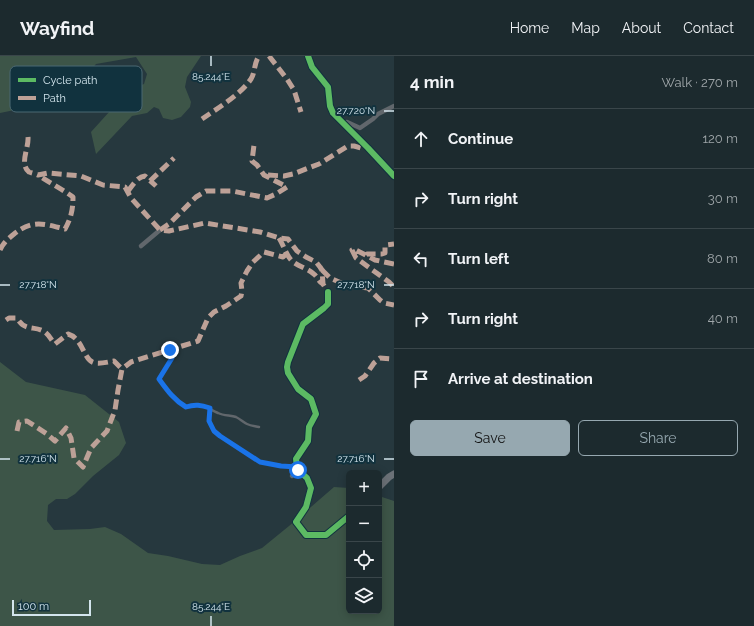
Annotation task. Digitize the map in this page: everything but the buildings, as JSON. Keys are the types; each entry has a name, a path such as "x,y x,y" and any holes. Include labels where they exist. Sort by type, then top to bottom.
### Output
{"street":[{"path":"308,56 312,67 328,87 330,106 333,113 394,176"},
{"path":"343,123 347,122 360,128 378,114 394,106"},
{"path":"141,246 160,230"},
{"path":"328,292 328,304 303,324 287,367 288,373 298,389 312,399 316,414 309,427 308,441 296,460 297,468 307,478 311,488 306,507 296,522 306,535 326,535 346,518"},
{"path":"292,476 297,468"},
{"path":"382,484 388,477 394,474"}],"lane":[{"path":"170,350 172,358 159,379 169,393 179,403 186,407 202,405 219,414 235,417 248,424 259,427"},
{"path":"210,408 209,421 214,431 220,436 260,462 297,468"}],"green space":[{"path":"0,56 201,56 187,77 185,87 191,102 190,107 181,117 172,120 163,118 159,109 154,107 147,113 132,116 96,154 91,132 109,112 142,112 142,85 144,84 147,74 136,57 96,64 94,66 10,66 10,111 0,113"},
{"path":"0,362 26,382 85,395 119,422 126,443 119,455 93,476 75,494 67,499 56,499 48,505 47,521 54,530 105,527 121,534 148,553 202,564 220,565 262,548 334,487 346,488 346,614 382,614 382,497 394,501 394,626 0,626"}],"marked path":[{"path":"202,119 228,101 246,85 252,77 259,56"},
{"path":"269,56 294,90 301,112"},
{"path":"28,137 25,165 29,172 38,175 48,173 81,176 103,185 125,187 131,198 160,230 169,231 205,223 260,232 279,238 288,239 297,251 316,262 320,267 322,270 323,284 328,292"},
{"path":"160,230 169,224 196,197 206,191 232,191 267,198 287,187 264,175 252,161 254,145"},
{"path":"268,175 284,176 293,174 319,164 348,146 364,149 366,148"},
{"path":"150,181 174,158"},
{"path":"0,250 10,237 27,226 45,224 65,229 71,214 73,197 38,175"},
{"path":"128,191 137,180 145,176 156,186"},
{"path":"279,238 292,261 312,273 323,284"},
{"path":"366,255 385,253 386,245 394,244"},
{"path":"394,264 375,260 354,249 352,250 356,258 394,287"},
{"path":"17,431 19,422 27,421 55,441 66,428 71,438 74,458 83,467 91,448 107,431 115,410 122,369 131,362 198,341 208,318 214,312 241,296 241,283 253,262 264,252 283,257 286,254"},
{"path":"322,270 330,278 346,285 368,288 384,303 394,305"},
{"path":"6,320 9,318 17,318 26,327 45,332 55,344 68,334 77,340 91,361 95,363 114,361 122,369"},
{"path":"359,380 365,376 374,363 380,358 394,359"}],"cycle path":[{"path":"308,56 312,67 328,87 330,106 333,113 394,176"},
{"path":"328,292 328,304 303,324 287,367 288,373 298,389 311,399 316,414 309,427 308,441 296,459 298,470 307,478 311,488 306,507 296,522 306,535 326,535 346,518"}],"route":[{"path":"170,350 172,358 169,360 159,379 169,393 179,403 186,407 202,405 210,408 209,421 214,431 260,462 281,466 293,466 297,467 298,470"}]}
